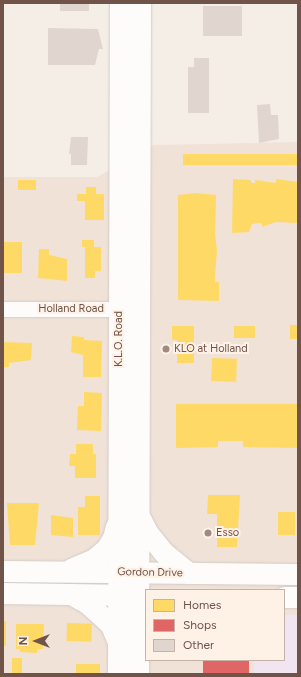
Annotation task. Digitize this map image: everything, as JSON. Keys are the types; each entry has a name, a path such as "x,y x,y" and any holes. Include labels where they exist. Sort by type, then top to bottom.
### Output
{"main road":[{"name":"K.L.O. Road","path":"120,3 129,309"},
{"name":"K.L.O. Road","path":"138,674 138,647 134,595 128,573 128,517 129,309 140,3"},
{"path":"61,572 83,565 106,549 128,517 175,563 190,573"},
{"name":"Gordon Drive","path":"3,571 298,574"},
{"name":"Gordon Drive","path":"3,593 134,595"},
{"path":"71,594 87,603 111,625 118,642"},
{"name":"K.L.O. Road","path":"118,674 118,642 134,595"},
{"path":"285,597 298,597"},
{"path":"138,647 145,630"}],"street":[{"name":"Holland Road","path":"3,309 129,309"}],"shaded area":[{"path":"298,142 298,674 3,674 3,177 97,177 154,145"},
{"path":"285,615 298,615 298,674 254,674 254,661 285,661"}],"building: Homes":[{"path":"183,154 298,154 298,165 183,165"},
{"path":"233,179 250,180 252,183 255,183 255,180 276,183 276,179 298,182 298,223 276,222 262,227 262,223 257,223 252,224 249,232 232,233"},
{"path":"18,180 36,180 36,190 18,190"},
{"path":"86,187 96,187 96,194 104,194 104,220 85,220 85,201 77,201 77,194 86,194"},
{"path":"196,193 216,195 215,235 217,250 215,282 219,282 219,301 178,300 178,195"},
{"path":"82,240 94,240 94,247 101,247 101,271 95,271 95,278 85,278 85,247 82,247"},
{"path":"3,242 22,242 22,273 3,273"},
{"path":"39,249 49,249 49,255 67,259 67,281 38,278"},
{"path":"290,325 298,325 298,339 290,339"},
{"path":"172,326 194,326 194,363 177,363 177,340 172,340"},
{"path":"234,326 255,326 255,338 234,338"},
{"path":"72,336 84,337 84,340 102,341 101,377 83,377 83,355 71,352"},
{"path":"3,342 32,343 31,360 9,363 9,367 3,367"},
{"path":"212,358 237,359 236,382 211,381"},
{"path":"84,392 102,393 101,431 77,430 78,406 84,406"},
{"path":"176,404 298,404 298,448 243,447 243,441 218,441 218,447 176,448"},
{"path":"76,444 93,444 93,454 96,454 96,478 75,478 75,466 69,466 70,454 76,454"},
{"path":"208,495 240,495 237,547 217,547 217,514 207,514"},
{"path":"85,496 100,496 100,535 78,535 78,507 85,507"},
{"path":"7,503 39,503 35,545 10,545"},
{"path":"278,512 295,512 295,535 278,535"},
{"path":"51,515 73,518 73,537 51,535"},
{"path":"3,621 6,621 6,646 3,646"},
{"path":"67,623 92,624 91,642 66,641"},
{"path":"16,624 44,624 43,649 37,649 37,653 20,652 20,649 16,649"},
{"path":"12,658 22,658 22,674 12,674"},
{"path":"76,664 100,664 100,674 76,674"}],"building: Shops":[{"path":"203,661 249,661 249,674 203,674"}],"building: Other":[{"path":"60,3 89,3 89,11 60,11"},
{"path":"203,6 242,6 242,36 203,36"},
{"path":"48,28 98,29 103,49 99,49 95,65 48,65"},
{"path":"194,58 209,58 209,113 188,113 188,67 194,67"},
{"path":"270,104 271,115 278,115 279,139 259,143 257,105"},
{"path":"71,137 88,137 87,165 71,165 71,154 69,154"}],"place":[{"name":"KLO at Holland","path":"166,349"},
{"name":"Esso","path":"208,533"}]}
